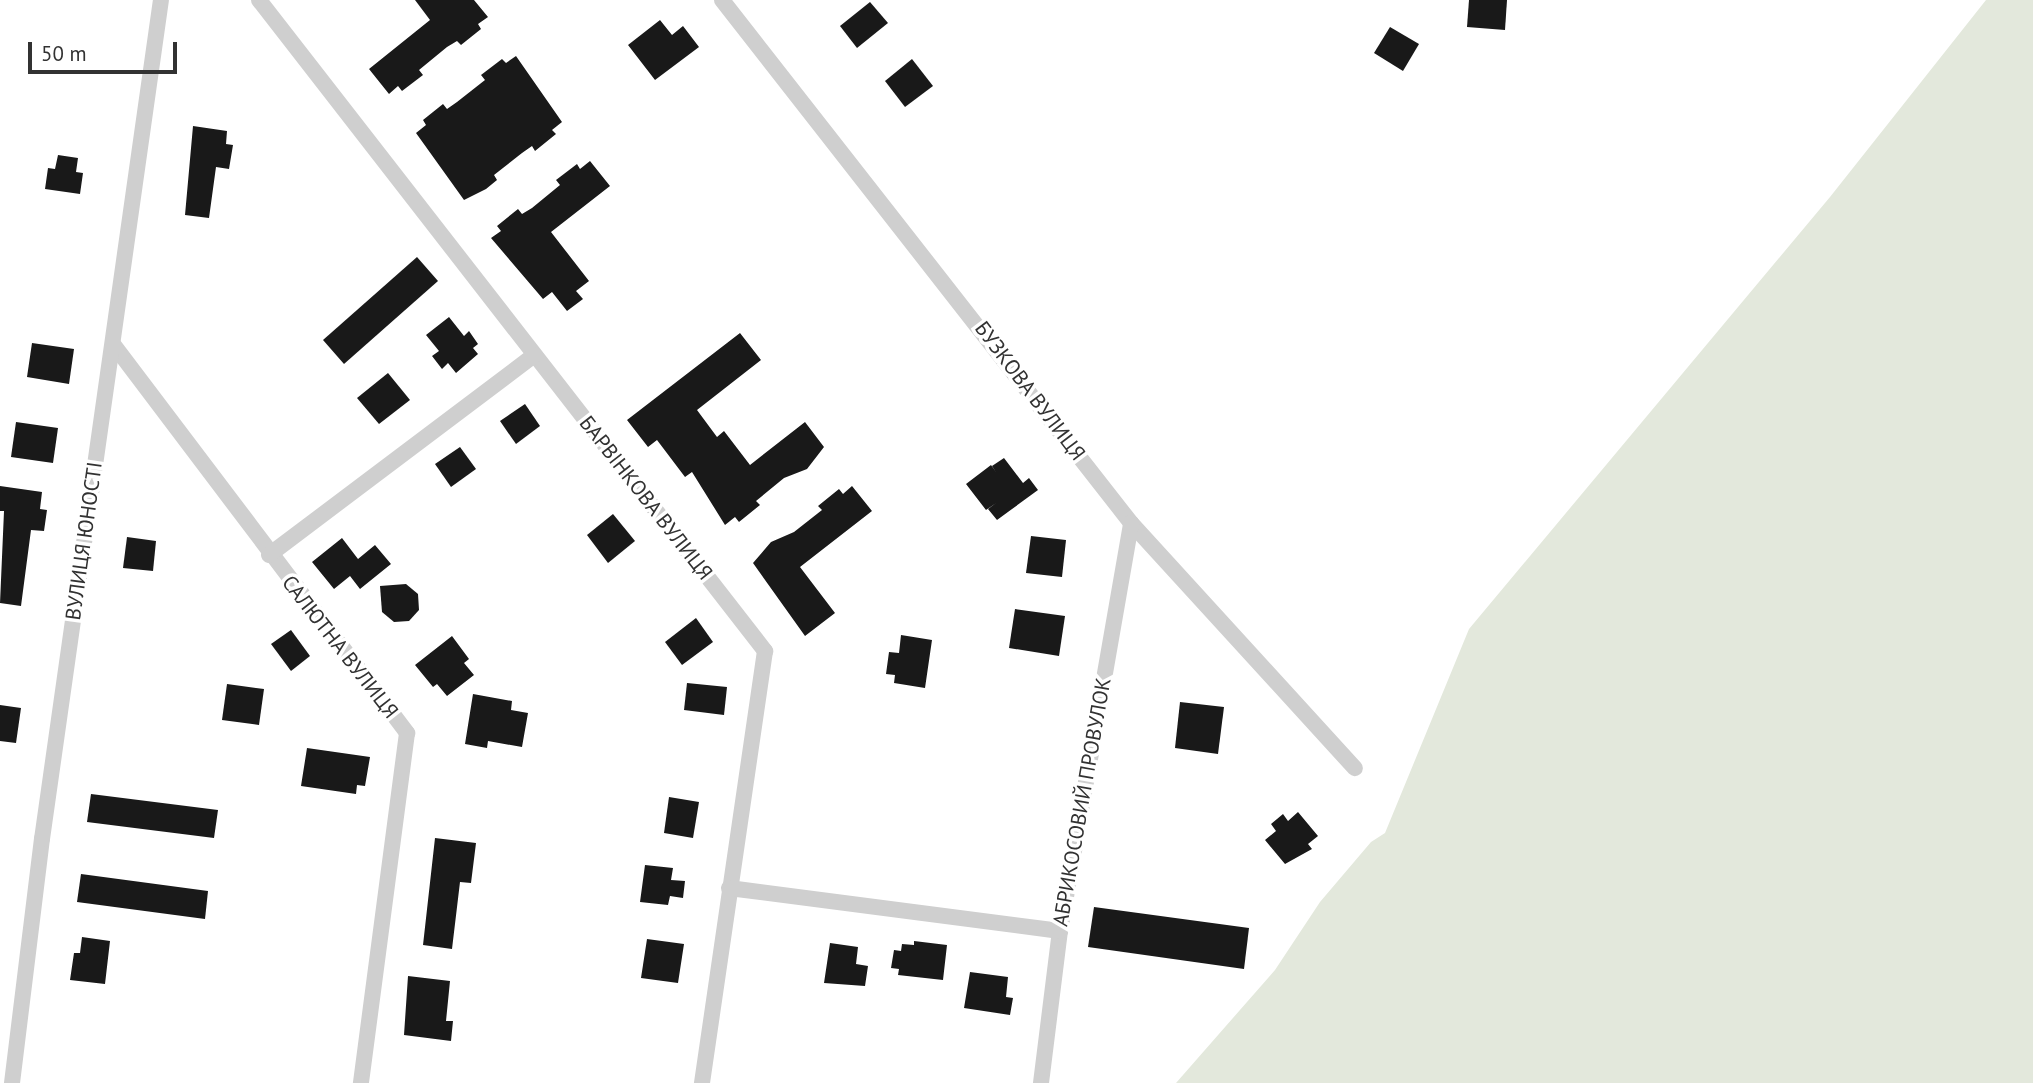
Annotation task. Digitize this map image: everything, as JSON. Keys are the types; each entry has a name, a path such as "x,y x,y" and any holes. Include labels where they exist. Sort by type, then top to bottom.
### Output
{"street":[{"name":"ВУЛИЦЯ ЮНОСТІ","path":"12,1083 162,0"},
{"name":"БАРВІНКОВА ВУЛИЦЯ","path":"260,0 765,651 702,1083"},
{"name":"БУЗКОВА ВУЛИЦЯ","path":"722,0 1130,523 1354,768"},
{"name":"САЛЮТНА ВУЛИЦЯ","path":"113,344 269,555 407,733 360,1083"},
{"path":"269,555 534,355"},
{"name":"АБРИКОСОВИЙ ПРОВУЛОК","path":"1041,1083 1060,930 1130,523"},
{"path":"729,888 1060,930"}],"shaded area":[{"path":"1986,0 2033,0 2033,1083 1176,1083 1275,970 1320,902 1371,842 1385,833 1469,629 1830,197"}],"building":[{"path":"415,0 474,0 488,17 478,24 481,29 461,45 457,41 419,70 423,75 402,91 398,86 389,94 369,69 430,20"},
{"path":"1469,0 1507,0 1505,30 1467,27"},
{"path":"870,2 888,23 857,48 840,26"},
{"path":"660,20 672,35 683,26 699,47 655,80 628,45"},
{"path":"1390,27 1419,44 1403,71 1374,53"},
{"path":"516,56 562,122 552,130 556,134 535,151 532,146 494,175 497,180 486,189 464,200 416,133 426,125 423,120 443,104 447,109 485,80 481,75 502,59 506,63"},
{"path":"912,59 933,86 905,107 885,81"},
{"path":"193,126 227,131 226,144 233,145 229,169 216,167 209,218 185,215"},
{"path":"58,155 78,158 76,172 83,173 80,194 45,189 48,168 55,169"},
{"path":"590,161 610,186 551,232 589,281 576,291 583,299 567,311 552,292 543,299 491,238 501,231 497,226 518,209 522,214 532,208 560,185 556,180 577,164 580,169"},
{"path":"417,257 438,281 344,364 323,340"},
{"path":"449,317 464,336 469,331 478,344 473,348 478,354 456,373 448,363 442,369 432,356 439,351 426,335"},
{"path":"740,333 761,360 697,410 717,437 724,431 750,465 805,422 824,447 807,469 784,478 756,501 760,505 739,522 735,517 725,525 692,472 685,477 657,440 648,447 627,420"},
{"path":"32,343 74,349 69,384 27,377"},
{"path":"388,373 410,400 379,424 357,398"},
{"path":"525,404 540,426 516,444 500,421"},
{"path":"16,422 58,428 53,463 11,457"},
{"path":"460,447 476,469 451,487 435,464"},
{"path":"1004,458 1023,483 1029,478 1038,490 997,520 988,509 996,503 986,510 966,484 991,465 996,472 992,466"},
{"path":"0,486 42,492 40,509 47,510 44,531 31,530 21,606 0,603 4,511 0,511"},
{"path":"852,486 872,511 800,567 835,613 805,636 753,563 771,542 794,532 822,510 818,506 839,489 843,494"},
{"path":"613,514 635,541 608,563 587,535"},
{"path":"1031,536 1066,540 1062,577 1026,573"},
{"path":"127,537 156,541 153,571 123,568"},
{"path":"342,538 358,559 375,545 391,564 360,589 350,576 334,589 312,562"},
{"path":"406,584 418,594 419,610 409,621 394,622 382,612 380,586"},
{"path":"1015,609 1065,616 1059,656 1009,648"},
{"path":"696,618 713,642 682,665 665,642"},
{"path":"291,630 310,656 291,671 271,644"},
{"path":"901,635 932,640 925,688 894,683 895,675 886,674 889,652 899,653"},
{"path":"452,636 469,659 464,663 474,675 447,696 437,684 433,687 415,665"},
{"path":"687,683 727,687 724,715 684,710"},
{"path":"227,684 264,689 259,725 222,720"},
{"path":"473,694 512,701 511,710 528,713 522,747 488,741 487,748 465,744"},
{"path":"1180,702 1224,707 1218,754 1175,748"},
{"path":"0,705 21,708 16,743 0,741"},
{"path":"307,748 370,757 365,786 357,785 356,794 301,786"},
{"path":"91,794 218,810 214,838 87,822"},
{"path":"669,797 699,802 693,838 664,833"},
{"path":"1298,812 1318,836 1308,844 1312,849 1285,864 1265,840 1276,831 1271,824 1283,814 1288,821"},
{"path":"435,838 476,843 471,883 460,882 452,949 423,945"},
{"path":"645,865 673,868 671,880 685,881 683,898 670,896 668,905 640,902"},
{"path":"81,874 208,891 205,919 77,902"},
{"path":"1094,907 1249,928 1244,969 1088,947"},
{"path":"82,937 110,941 105,984 70,980 74,953 80,953"},
{"path":"647,939 684,944 678,983 641,978"},
{"path":"914,941 947,945 943,980 898,975 899,969 891,968 894,950 901,951 902,944 914,945"},
{"path":"830,943 858,947 856,964 868,966 865,986 824,983"},
{"path":"970,972 1008,977 1006,997 1013,998 1010,1015 964,1008"},
{"path":"408,976 450,981 446,1021 453,1021 451,1041 404,1035"}]}
